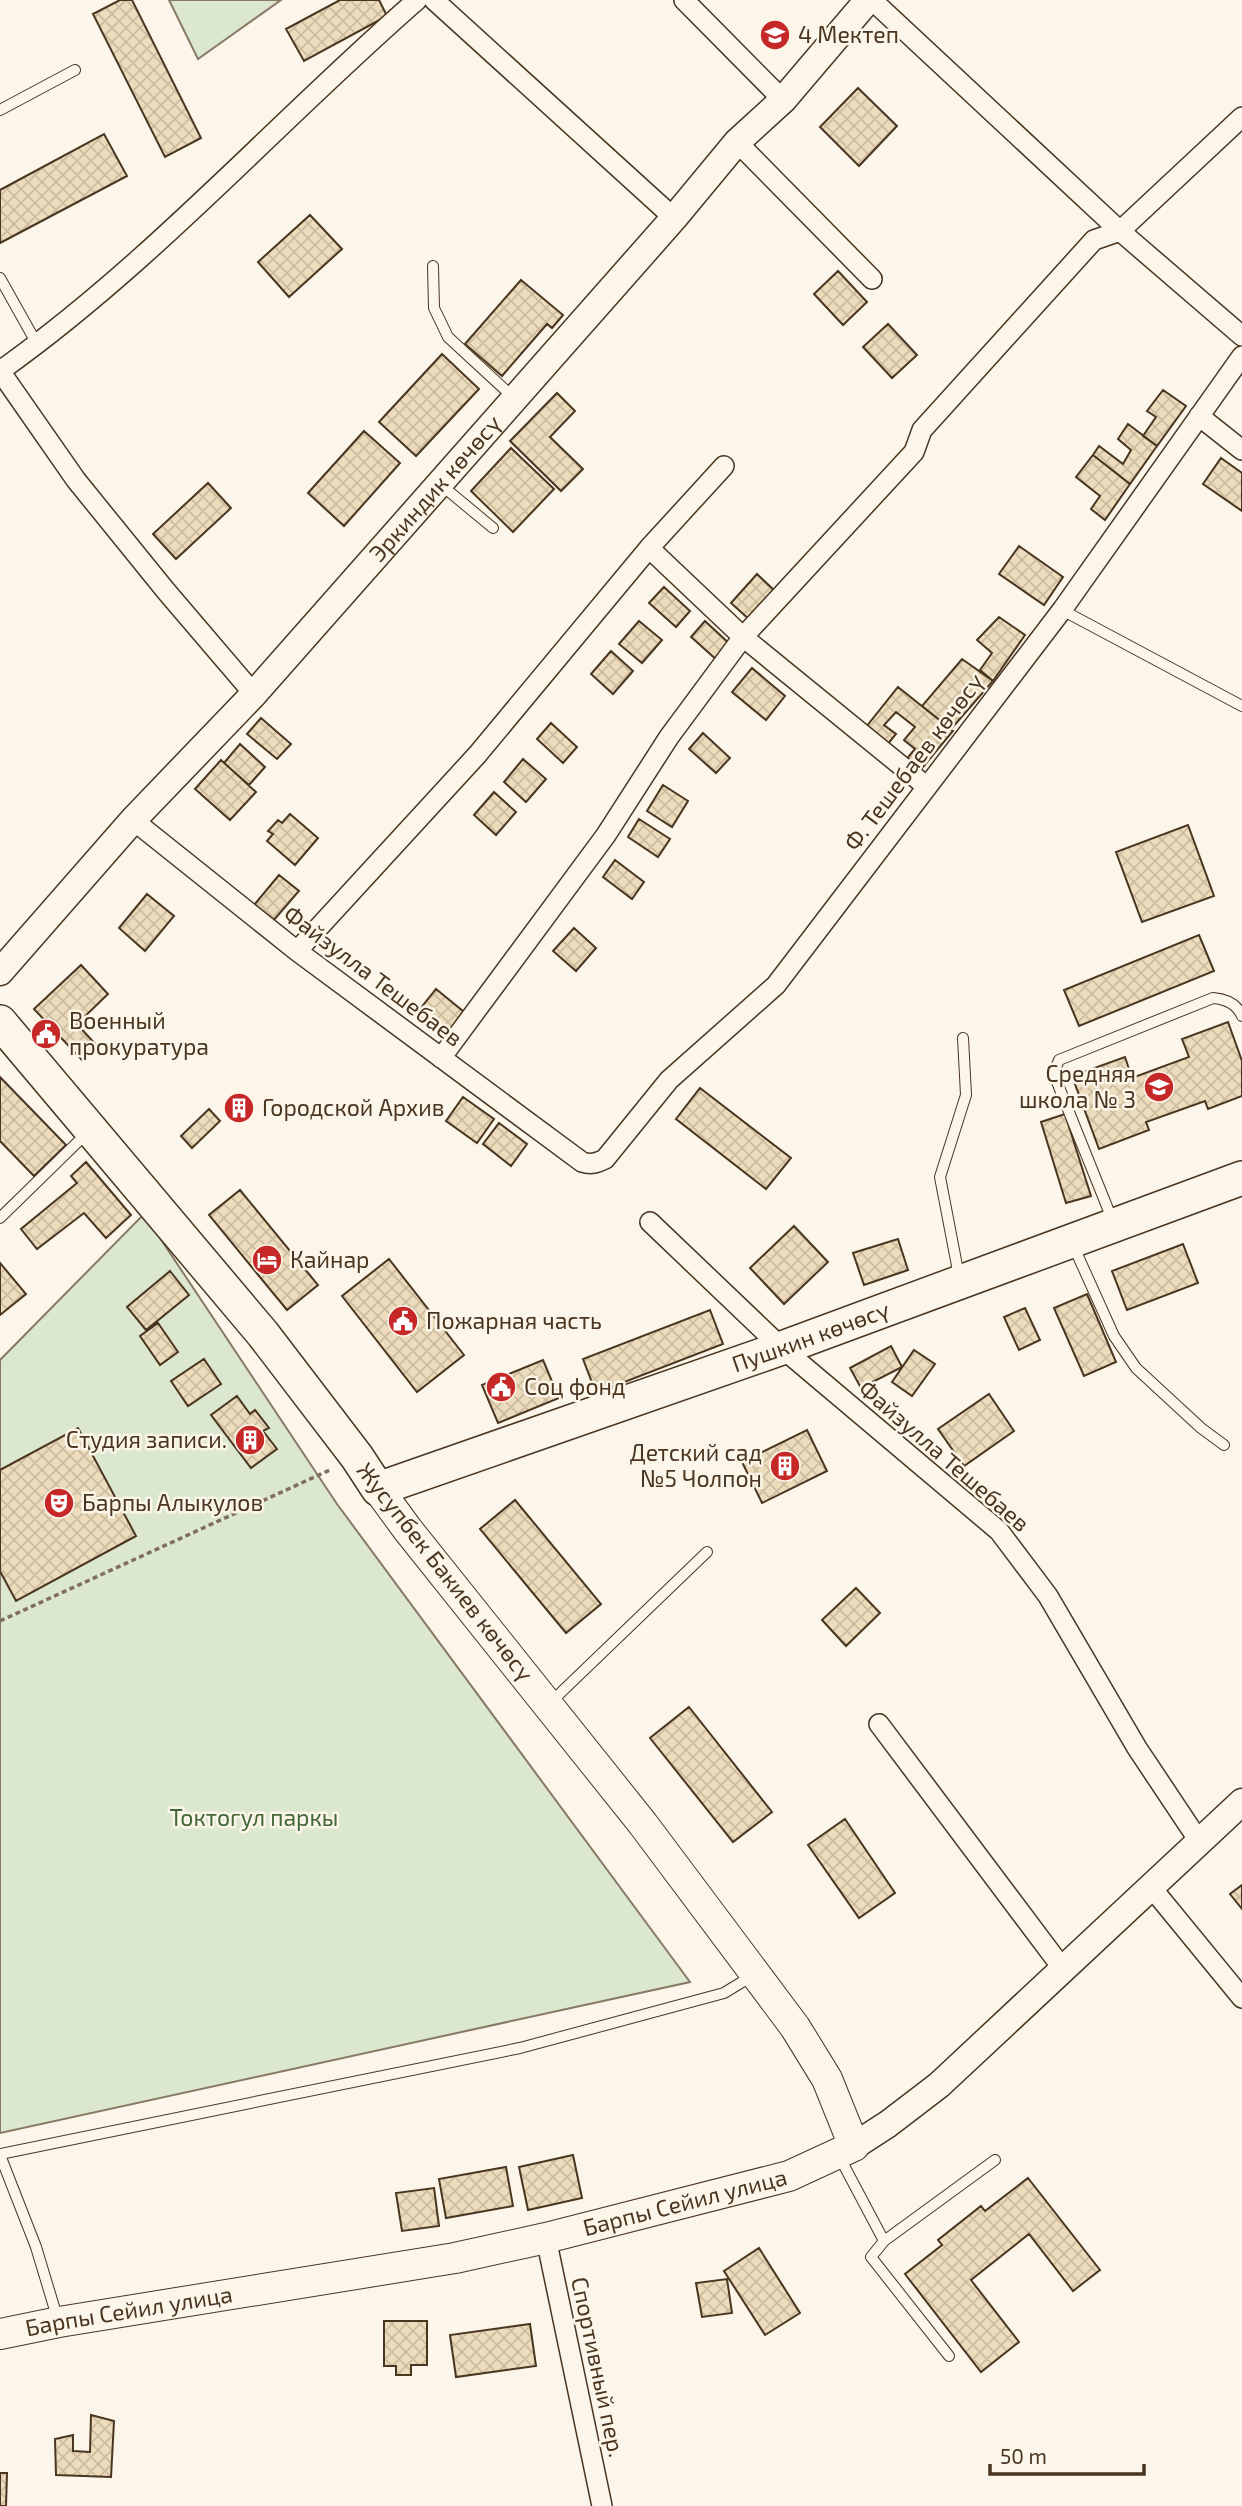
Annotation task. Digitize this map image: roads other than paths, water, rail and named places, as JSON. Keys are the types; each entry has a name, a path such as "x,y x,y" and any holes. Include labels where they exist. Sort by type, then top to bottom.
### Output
{"highway":[{"name":"Жусупбек Бакиев көчөсү","path":"0,1022 263,1334 379,1489"},
{"name":"Пушкин көчөсү","path":"379,1489 782,1348 1242,1178"}],"main road":[{"name":"Эркиндик көчөсү","path":"0,972 133,820 254,694 674,218 737,142 783,100 870,0"},
{"name":"Жусупбек Бакиев көчөсү","path":"379,1489 408,1530 643,1824 795,2027 827,2079 846,2150"},
{"name":"Барпы Сейил улица","path":"0,2334 59,2322 455,2258 546,2238 789,2176 846,2150 888,2124 939,2085 1242,1802"}],"street":[{"path":"254,694 76,480 0,371 80,311 251,156 349,59 417,0"},
{"path":"433,0 674,218"},
{"path":"684,0 783,100"},
{"path":"870,0 1120,231 1242,336"},
{"path":"440,1058 606,835 669,737 743,637 914,452 922,430 1094,240 1120,231 1242,117"},
{"path":"737,142 872,279"},
{"name":"Ф. Тешебаев көчөсү","path":"589,1164 605,1159 669,1080 776,985 1062,610 1242,356"},
{"path":"1199,416 1242,450"},
{"path":"297,951 477,755 649,548 724,466"},
{"path":"649,548 743,637 926,786"},
{"name":"Файзулла Тешебаев","path":"133,820 297,951 582,1162 589,1164"},
{"name":"Файзулла Тешебаев","path":"650,1222 782,1348 999,1531 1048,1596 1137,1748 1199,1841"},
{"path":"879,1724 1063,1969"},
{"path":"1151,1887 1242,1998"},
{"name":"Спортивный пер.","path":"546,2238 602,2506"}],"lane":[{"path":"0,110 75,70"},
{"path":"433,266 434,309 448,337 515,398"},
{"path":"0,278 37,344"},
{"path":"439,483 493,528"},
{"path":"1062,610 1242,706"},
{"path":"1115,1226 1057,1082 1055,1070 1059,1060 1213,998 1223,999 1238,1009 1242,1016"},
{"path":"960,1282 940,1177 966,1095 963,1038"},
{"path":"0,1218 92,1128"},
{"path":"1071,1241 1105,1318 1136,1368 1201,1428 1224,1445"},
{"path":"548,1705 707,1552"},
{"path":"59,2322 36,2247 0,2155 520,2048 724,1993 756,1974"},
{"path":"846,2150 884,2241"},
{"path":"950,2357 871,2257 884,2241 995,2160"}],"place":[{"name":"4 Мектеп","path":"775,35"},
{"name":"Военный прокуратура","path":"46,1034"},
{"name":"Средняя школа № 3","path":"1159,1087"},
{"name":"Городской Архив","path":"239,1108"},
{"name":"Кайнар","path":"267,1260"},
{"name":"Пожарная часть","path":"403,1321"},
{"name":"Соц фонд","path":"501,1387"},
{"name":"Студия записи.","path":"250,1440"},
{"name":"Детский сад №5 Чолпон","path":"785,1466"},
{"name":"Барпы Алыкулов","path":"59,1503"}],"park label":[{"name":"Токтогул паркы","path":"254,1818"}]}
